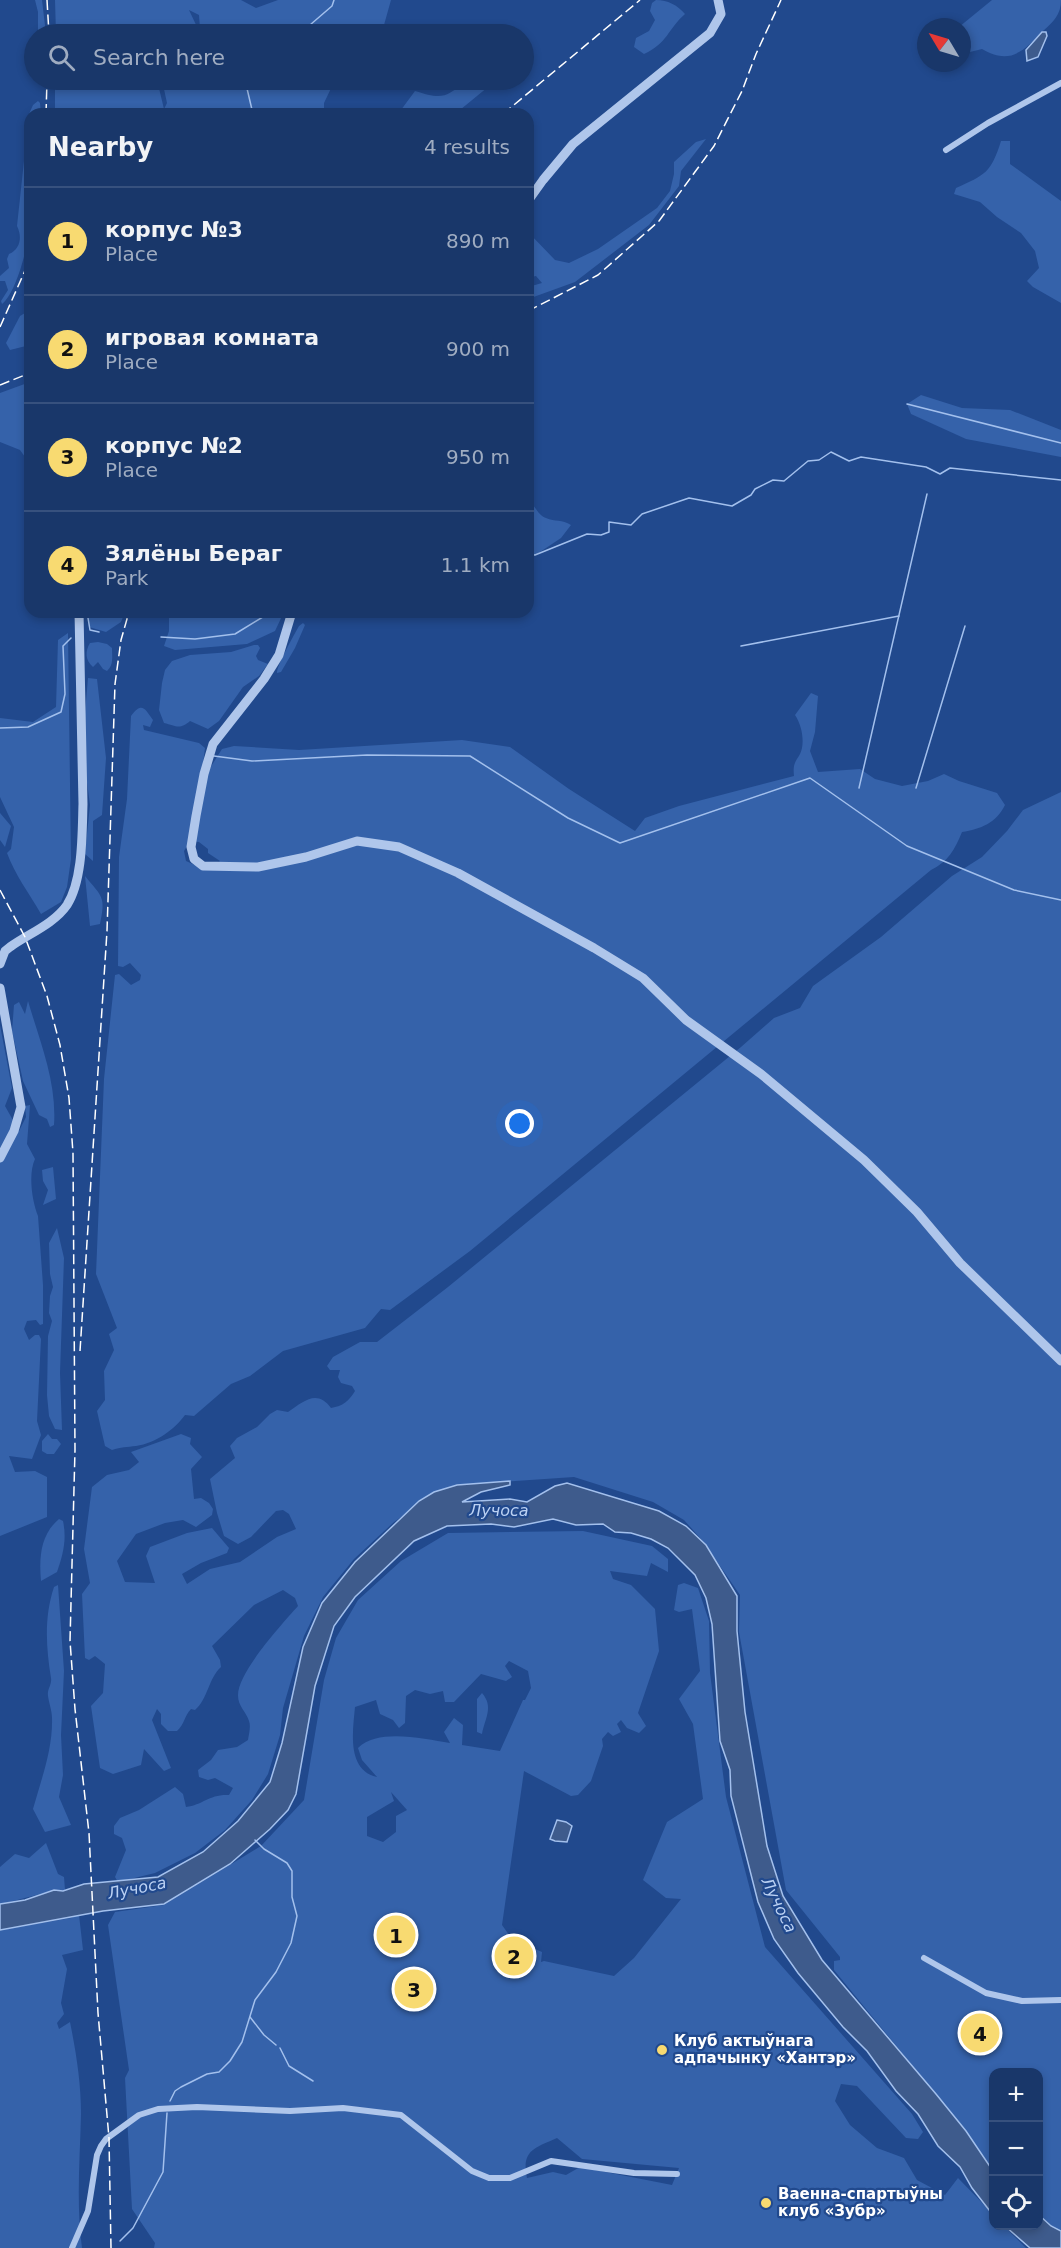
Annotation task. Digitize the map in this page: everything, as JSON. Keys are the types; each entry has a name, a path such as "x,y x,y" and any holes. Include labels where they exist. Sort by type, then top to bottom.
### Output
{"street":[{"path":"534,193 573,144 710,33 721,14 718,0"},
{"path":"946,150 988,123 1061,82"},
{"path":"0,964 5,951 50,921 66,907 79,867 83,804 79,618"},
{"path":"290,618 279,655 264,679 213,744 204,774 196,816 191,847 194,859 203,866 258,867 306,857 357,841 399,847 458,873 594,948 643,978 686,1020 761,1074 864,1160 917,1212 960,1263 1061,1361"},
{"path":"0,988 21,1107 14,1131 0,1158"},
{"path":"924,1958 986,1993 1022,2001 1061,2000"},
{"path":"72,2248 88,2211 97,2155 101,2146 106,2139 139,2115 158,2109 197,2107 290,2111 344,2108 401,2115 463,2164 489,2178 510,2178 551,2161 634,2174 677,2174"}],"shaded area":[{"path":"35,0 42,0 45,24 38,24"},
{"path":"55,0 241,0 256,8 278,0 391,0 384,24 200,24 199,15 189,10 196,24 56,24"},
{"path":"656,0 672,4 685,14 663,41 644,54 634,47 636,38 649,31 655,20 650,11 652,3"},
{"path":"992,0 1061,0 1060,10 1053,21 1023,50 1009,56 992,54 982,49 971,52 970,18"},
{"path":"55,90 159,90 164,108 55,108"},
{"path":"164,90 330,90 324,108 164,108 167,103"},
{"path":"484,90 462,108 402,108 415,91 443,96 453,91"},
{"path":"38,101 40,108 32,108"},
{"path":"706,139 681,171 679,186 649,225 575,282 534,297 534,285 542,283 534,276 534,238 555,260 569,263 598,249 657,208 670,191 674,162 696,142"},
{"path":"1001,141 1010,141 1010,164 1061,201 1061,303 1027,281 1039,268 1035,251 1021,233 980,202 954,194 956,188 986,172 994,160"},
{"path":"24,161 24,256 17,279 2,304 1,301 8,290 5,281 0,281 0,276 9,268 7,259 9,254 18,246 20,234 17,226"},
{"path":"24,314 24,346 10,350 6,343 20,316"},
{"path":"24,384 24,456 20,450 0,442 0,393"},
{"path":"921,395 962,408 1010,410 1061,430 1061,457 966,439 911,414 907,404"},
{"path":"534,506 543,517 571,525 561,538 534,556"},
{"path":"88,618 123,618 121,622 106,632 89,627"},
{"path":"169,618 281,618 275,631 247,644 175,650 164,646 169,631"},
{"path":"303,623 305,625 295,648 281,672 277,673 290,643"},
{"path":"68,633 71,859 67,887 61,902 41,914 7,853 11,849 14,827 0,797 0,718 33,722 56,707 58,640"},
{"path":"98,642 112,648 112,663 107,671 98,662 93,667 87,658 90,643"},
{"path":"254,645 260,648 256,656 258,660 268,664 259,676 243,687 219,721 208,729 190,721 181,726 164,723 159,710 162,683 165,670 172,661 190,655 231,652"},
{"path":"88,678 97,679 106,758 102,815 93,821 93,861 85,854 90,805 85,767 85,713"},
{"path":"811,693 818,696 815,732 810,751 818,772 860,769 875,779 902,786 928,781 944,774 997,793 1005,805 992,821 962,832 954,849 942,863 470,1251 390,1310 381,1309 365,1328 283,1351 250,1376 231,1384 194,1416 185,1415 170,1431 151,1442 112,1450 105,1446 97,1411 105,1400 104,1371 114,1350 109,1334 117,1328 96,1274 104,1079 115,975 119,974 131,985 140,980 141,975 130,963 123,967 118,966 119,857 127,799 131,716 135,711 143,708 153,720 150,727 143,725 144,730 199,743 205,748 203,764 210,768 222,749 234,746 299,750 462,740 510,747 569,789 635,831 645,818 679,806 794,776 794,766 801,752 803,739 795,715","holes":["190,841 199,842 208,849 208,853 220,861 217,864 207,862 195,865 186,861 184,851"]},
{"path":"1061,792 1061,2231 1043,2219 1043,2068 989,2068 989,2165 966,2131 834,1970 834,1961 840,1960 840,1957 786,1890 739,1632 740,1595 702,1540 684,1520 653,1502 574,1477 500,1482 438,1491 394,1522 354,1559 323,1597 304,1636 283,1708 280,1735 268,1774 252,1800 225,1830 195,1853 155,1873 118,1882 115,1877 126,1850 122,1838 114,1834 114,1826 120,1818 139,1810 175,1787 183,1794 186,1807 216,1796 229,1795 233,1788 215,1778 208,1780 199,1777 198,1770 211,1760 218,1750 237,1747 248,1740 250,1723 238,1699 240,1685 253,1661 298,1606 295,1598 283,1590 254,1605 212,1646 220,1660 221,1667 213,1677 206,1695 195,1710 191,1709 177,1731 168,1731 161,1724 161,1714 157,1709 152,1720 171,1768 164,1771 144,1749 141,1765 113,1774 100,1768 91,1706 103,1693 105,1664 95,1656 89,1660 85,1658 82,1594 90,1583 84,1549 92,1487 107,1475 129,1470 139,1462 131,1452 181,1434 191,1438 190,1444 202,1457 191,1469 194,1499 201,1498 209,1503 213,1509 212,1515 196,1527 183,1520 165,1523 136,1534 117,1561 125,1582 155,1583 146,1556 150,1547 187,1533 212,1528 229,1548 227,1553 201,1563 182,1574 187,1584 210,1569 240,1562 277,1537 296,1529 289,1514 283,1510 276,1511 251,1537 238,1544 224,1536 210,1479 235,1458 230,1446 237,1438 257,1427 277,1410 288,1412 310,1399 321,1399 331,1408 345,1402 355,1391 352,1386 341,1383 338,1377 340,1370 330,1370 327,1366 333,1357 360,1342 377,1342 448,1287 774,1018 800,1008 813,986 881,937 952,876 982,857 1023,810"},
{"path":"0,813 11,826 5,847 0,840"},
{"path":"85,876 101,897 103,908 100,924 90,926"},
{"path":"28,1001 53,1093 54,1125 50,1127 47,1119 39,1115 23,1081 12,1031 14,1005 19,1002 25,1014"},
{"path":"0,1025 12,1088 5,1106 19,1131 26,1117 25,1106 30,1105 27,1144 35,1159 32,1188 38,1216 43,1285 43,1324 40,1325 36,1320 27,1321 24,1329 29,1340 35,1335 39,1335 41,1339 37,1421 41,1435 32,1459 9,1456 15,1472 35,1471 47,1477 47,1517 0,1536"},
{"path":"53,1167 56,1199 43,1205 48,1190 43,1181 42,1170"},
{"path":"57,1228 64,1258 60,1373 62,1430 55,1429 49,1416 47,1395 48,1336 52,1321 49,1313 53,1287 50,1274 49,1243"},
{"path":"48,1434 61,1444 54,1454 42,1451 42,1441"},
{"path":"59,1519 63,1521 65,1534 61,1559 57,1572 41,1581 40,1564 44,1540"},
{"path":"583,1531 652,1546 668,1559 668,1572 651,1563 647,1576 610,1571 613,1579 631,1585 655,1609 659,1651 638,1713 646,1726 639,1733 627,1728 621,1720 617,1724 621,1732 613,1736 608,1732 602,1739 603,1746 591,1781 578,1795 571,1796 524,1771 502,1925 512,1939 542,1952 541,1962 614,1976 634,1958 681,1899 666,1898 643,1880 667,1822 703,1799 693,1724 679,1699 700,1671 692,1609 679,1612 674,1610 678,1585 684,1583 698,1588 709,1621 710,1673 726,1797 765,1947 912,2114 923,2132 918,2139 906,2138 857,2086 841,2084 835,2101 850,2125 877,2148 904,2158 917,2180 945,2195 958,2178 989,2210 989,2230 1008,2230 1026,2248 154,2248 155,2243 132,2209 125,2078 129,2070 108,1925 115,1912 164,1905 261,1846 304,1800 324,1680 336,1638 358,1600 401,1561 448,1533","holes":["509,1661 528,1671 531,1688 523,1700 500,1751 462,1745 463,1725 454,1718 444,1732 450,1743 402,1736 377,1738 358,1748 362,1760 377,1777 367,1773 360,1766 356,1758 353,1737 355,1707 376,1700 380,1714 393,1720 399,1728 405,1723 406,1696 415,1690 430,1694 443,1691 445,1702 454,1702 481,1674 506,1681 512,1677 505,1666","391,1792 407,1810 396,1816 396,1832 383,1842 367,1836 367,1817 394,1801","557,2138 582,2159 679,2168 672,2185 580,2167 566,2175 553,2172 527,2178 528,2156 536,2148"]},
{"path":"58,1585 64,1671 61,1735 63,1775 59,1797 71,1825 45,1832 33,1809 51,1741 52,1715 48,1694 51,1680 47,1621 54,1587"},
{"path":"482,1693 486,1698 488,1708 482,1734 477,1732 477,1699"},
{"path":"46,1843 58,1874 64,1877 65,1890 0,1904 0,1867 15,1854 29,1858"},
{"path":"79,1915 83,1950 62,1955 67,1969 61,2003 64,2014 57,2023 59,2029 70,2022 79,2079 81,2114 79,2198 82,2248 0,2248 0,1930"}],"water":[{"path":"1042,32 1046,32 1047,36 1038,57 1027,61 1026,50"},
{"name":"Лучоса","path":"510,1481 510,1485 481,1492 462,1502 510,1499 527,1502 555,1486 567,1483 659,1511 686,1526 706,1545 737,1596 737,1631 745,1712 767,1846 783,1896 822,1960 936,2094 966,2131 989,2165 989,2210 972,2188 960,2167 938,2146 918,2114 896,2091 867,2051 843,2027 798,1973 774,1939 758,1902 731,1796 730,1770 720,1741 712,1624 706,1598 695,1575 668,1548 651,1539 631,1533 615,1532 603,1524 576,1525 553,1519 514,1527 491,1524 447,1526 414,1541 355,1597 334,1626 315,1686 296,1794 288,1810 270,1829 230,1864 164,1904 103,1911 0,1930 0,1904 25,1900 54,1890 63,1891 84,1884 158,1877 203,1852 238,1821 270,1782 282,1743 303,1647 322,1603 355,1562 419,1501 434,1492 457,1485"},
{"path":"557,1820 572,1826 567,1842 550,1839"},
{"path":"1043,2219 1061,2231 1061,2248 1030,2248 1010,2230 1043,2230"}],"waterway":[{"path":"311,24 332,6 334,0"},
{"path":"247,90 252,108"},
{"path":"907,404 1061,443"},
{"path":"534,555 587,534 601,535 609,532 609,522 631,525 642,514 689,498 732,506 751,495 755,489 773,480 784,481 808,461 819,460 831,452 849,461 861,457 926,467 940,474 950,468 1061,480"},
{"path":"859,788 927,494"},
{"path":"741,646 899,616"},
{"path":"88,618 90,630 99,632"},
{"path":"161,637 195,639 235,634 261,618"},
{"path":"916,788 965,626"},
{"path":"0,728 28,727 61,712 65,694 63,646 71,638"},
{"path":"214,756 252,761 367,755 470,756 568,818 620,843 810,778 907,846 1014,890 1061,900"},
{"path":"170,2101 175,2091 207,2074 219,2072 230,2061 242,2042 255,2000 276,1972 291,1943 297,1916 292,1897 292,1871 287,1863 264,1849 255,1840"},
{"path":"250,2017 264,2035 276,2045"},
{"path":"280,2048 289,2066 313,2081"},
{"path":"120,2241 133,2228 163,2172 167,2113"}],"railway":[{"path":"47,0 48,24"},
{"path":"534,88 640,0"},
{"path":"534,308 598,275 659,221 714,146 742,91 781,0"},
{"path":"46,108 47,90"},
{"path":"510,108 532,90"},
{"path":"0,327 24,273"},
{"path":"0,385 24,375"},
{"path":"80,1351 107,931 115,684 121,640 127,618"},
{"path":"0,890 25,937 47,996 60,1045 69,1098 73,1153 75,1450 70,1641 89,1833 98,2013 109,2138 111,2248"}],"place":[{"name":"корпус №3","path":"396,1935"},
{"name":"игровая комната","path":"514,1956"},
{"name":"корпус №2","path":"414,1989"},
{"name":"Зялёны Бераг","path":"980,2033"},
{"name":"Клуб актыўнага адпачынку «Хантэр»","path":"662,2050"},
{"name":"Ваенна-спартыўны клуб «Зубр»","path":"766,2203"}]}
